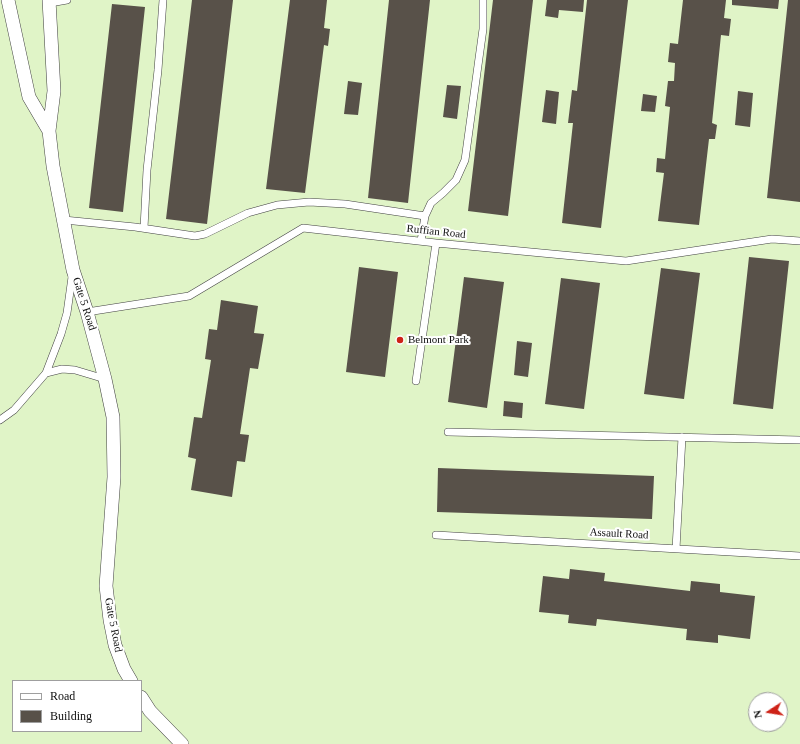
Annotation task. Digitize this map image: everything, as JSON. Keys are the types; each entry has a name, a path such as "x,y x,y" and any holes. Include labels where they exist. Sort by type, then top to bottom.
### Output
{"street":[{"name":"Gate 5 Road","path":"8,0 30,97 49,131"},
{"name":"Gate 5 Road","path":"50,2 54,91 49,131 53,166 73,270 88,312 113,417 114,477 106,586 115,645 124,669 130,680"},
{"path":"142,698 150,710 182,744"}],"lane":[{"path":"50,2 67,0"},
{"path":"144,228 147,170 158,70 163,0"},
{"path":"422,241 425,216 431,203 456,180 465,160 483,29 483,0"},
{"path":"64,220 144,228 195,236 205,234 248,213 277,205 309,202 345,204 425,216"},
{"name":"Ruffian Road","path":"88,312 190,296 303,228 436,243 626,261 772,239 800,241"},
{"path":"416,381 436,243"},
{"path":"0,420 14,410 46,373 61,334 67,313 73,270"},
{"path":"46,373 62,369 75,370 105,379"},
{"path":"448,432 800,440"},
{"path":"676,549 682,437"},
{"name":"Assault Road","path":"436,535 800,556"}],"green space":[{"name":"Belmont Park","path":"0,0 800,0 800,744 0,744"}],"building":[{"path":"192,0 233,0 207,224 166,219"},
{"path":"290,0 327,0 324,28 330,29 328,46 324,45 305,193 266,189"},
{"path":"389,0 430,0 408,203 368,198"},
{"path":"493,0 533,0 508,216 468,211"},
{"path":"547,0 584,0 583,12 559,10 558,18 545,16"},
{"path":"587,0 628,0 601,228 562,223 573,123 568,123 572,90 577,91"},
{"path":"683,0 726,0 724,18 731,19 729,36 721,35 712,123 717,125 715,139 709,139 699,225 658,221 664,173 656,172 657,158 665,159 670,107 665,106 668,81 674,81 675,63 668,62 670,43 678,44"},
{"path":"732,0 779,0 778,9 732,5"},
{"path":"788,0 800,0 800,202 767,198"},
{"path":"112,4 145,7 123,212 89,208"},
{"path":"348,81 362,83 358,115 344,114"},
{"path":"447,85 461,86 457,119 443,117"},
{"path":"546,90 559,92 556,124 542,122"},
{"path":"738,91 753,93 750,127 735,125"},
{"path":"643,94 657,96 655,112 641,111"},
{"path":"749,257 789,261 773,409 733,404"},
{"path":"359,267 398,272 385,377 346,372"},
{"path":"661,268 700,273 684,399 644,394"},
{"path":"464,277 504,282 487,408 448,402"},
{"path":"561,278 600,283 584,409 545,404"},
{"path":"221,300 258,306 254,333 264,334 258,369 250,368 240,434 249,435 245,462 237,461 232,497 191,490 196,459 188,457 194,417 202,418 211,360 205,359 209,329 217,330"},
{"path":"517,341 532,343 528,377 514,375"},
{"path":"504,401 523,403 522,418 503,416"},
{"path":"438,468 654,476 652,519 437,512"},
{"path":"570,569 605,573 604,581 690,591 691,581 720,584 720,592 755,596 750,639 718,635 718,643 686,640 687,629 597,619 596,626 568,623 569,615 539,612 543,576 569,579"}],"place":[{"name":"Belmont Park","path":"400,340"}]}
